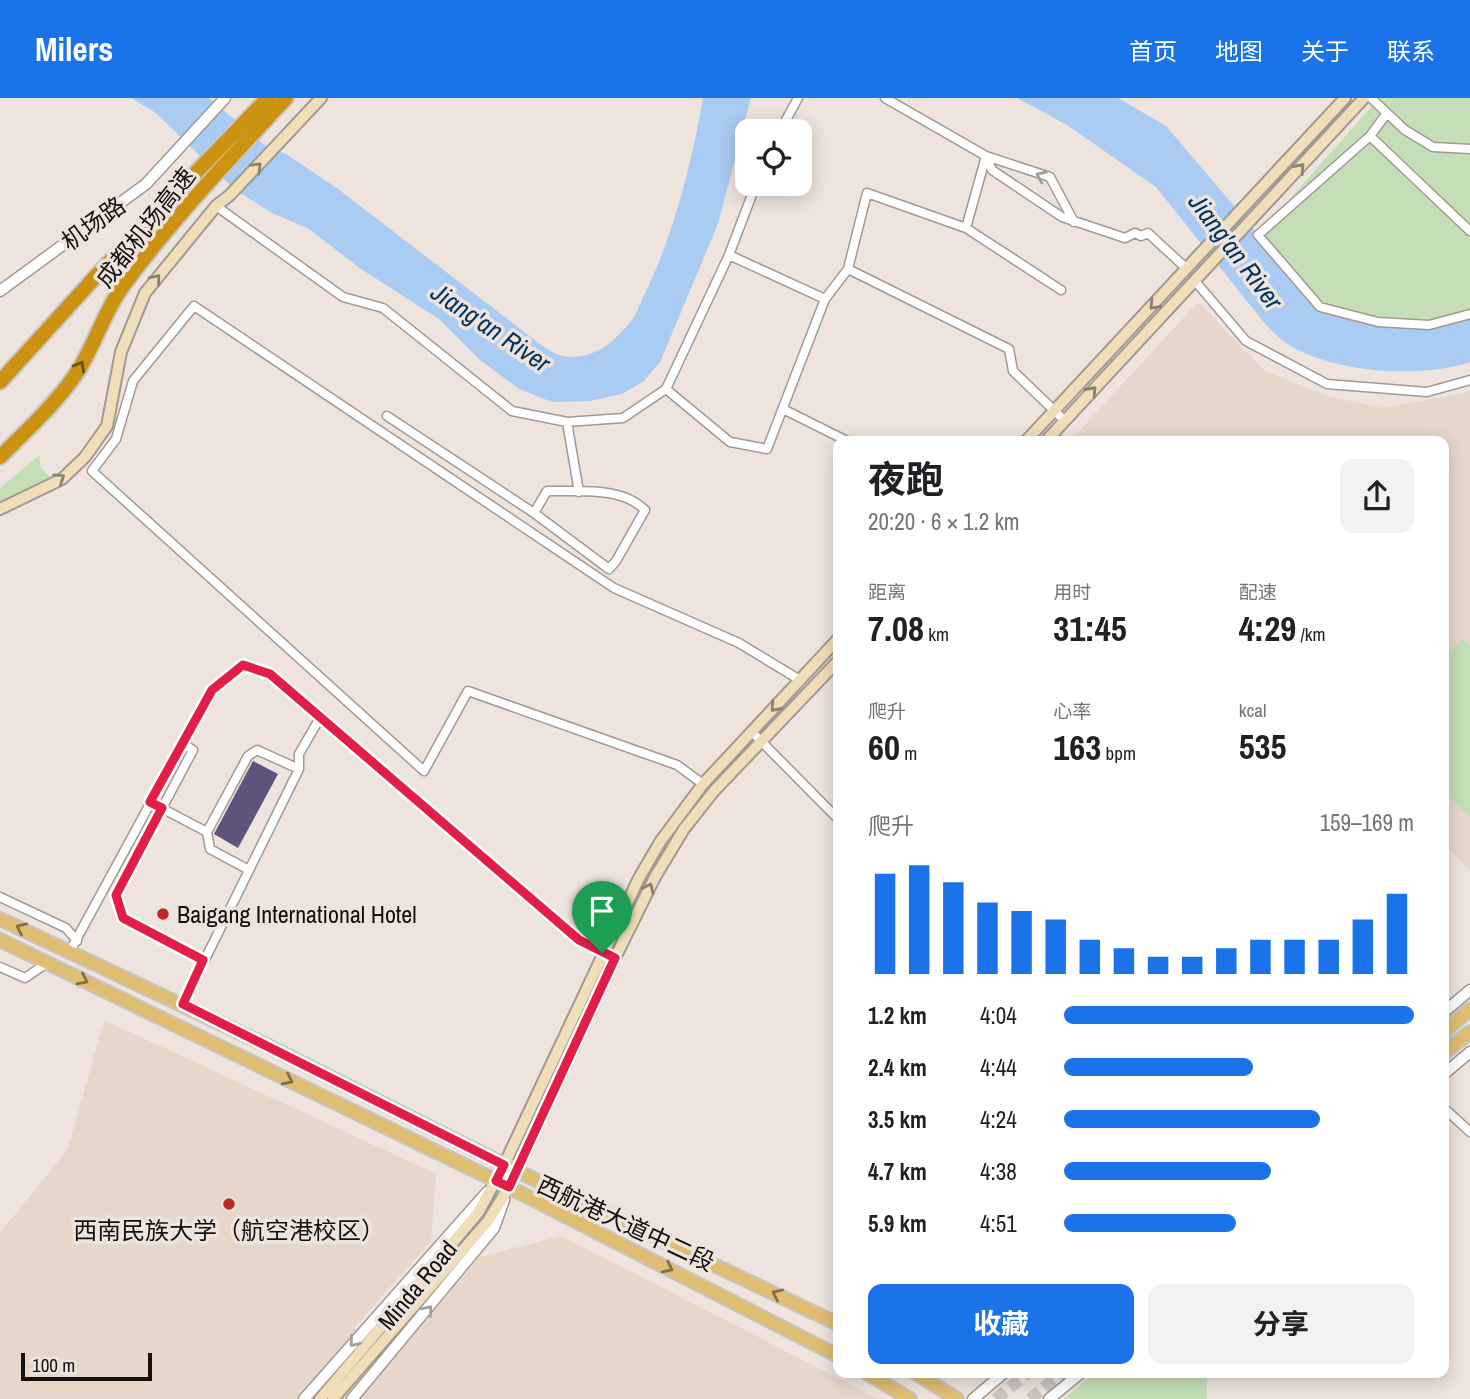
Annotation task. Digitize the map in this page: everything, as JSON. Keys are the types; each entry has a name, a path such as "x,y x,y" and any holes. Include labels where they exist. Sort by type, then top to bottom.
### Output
{"highway":[{"name":"成都机场高速","path":"0,457 62,393 79,370 121,289 213,178 271,102 296,98"},
{"name":"成都机场高速","path":"0,382 97,274 202,166 251,127"}],"main road":[{"path":"0,509 61,479 85,457 107,426 121,352 145,293 216,206 230,195 319,98"},
{"path":"1031,436 1345,98"},
{"path":"1051,436 1364,98"},
{"name":"Minda Road","path":"333,1399 488,1221 503,1184 504,1165 602,953 660,842 703,783 833,644"},
{"name":"Minda Road","path":"320,1399 517,1171 615,958 655,877 684,829 713,791 833,666"},
{"name":"西航港大道中二段","path":"0,919 74,946 183,1004 504,1165 833,1322"},
{"path":"0,940 503,1184 833,1353"},
{"path":"1449,1028 1470,1009"},
{"path":"1449,1049 1470,1032"},
{"path":"875,1378 909,1399"},
{"path":"924,1378 957,1399"}],"street":[{"path":"787,119 798,98"},
{"path":"885,98 986,156 1050,177 1074,222"},
{"path":"1371,98 1405,130 1433,147 1470,149"},
{"name":"机场路","path":"0,292 146,184 225,99"},
{"path":"1387,113 1370,136 1258,235 1320,307 1378,323 1429,325 1470,314"},
{"path":"1370,136 1470,231"},
{"path":"986,156 992,170 1062,217 1125,238 1135,233 1141,236 1148,233 1187,269"},
{"path":"965,228 986,156"},
{"path":"666,389 730,442 767,449 825,299 848,269 867,193 965,228 1061,290"},
{"path":"216,206 342,297 383,308 512,411 567,422 623,418 666,389 729,255 751,196"},
{"path":"729,255 825,299"},
{"path":"848,269 1009,349 1013,371 1065,421"},
{"path":"1195,281 1246,341 1327,384 1427,392 1470,380"},
{"path":"703,783 677,765 468,691 424,771 92,471 116,439 133,381 194,306 614,588 739,643 800,680"},
{"path":"783,409 836,436"},
{"path":"387,416 534,513 609,569 617,561 645,510 635,501 608,493 547,491 534,513"},
{"path":"567,422 579,492"},
{"path":"74,946 212,690 243,665 270,674 579,940 615,958"},
{"path":"183,1004 299,769 299,754 321,716"},
{"path":"752,733 833,815"},
{"path":"183,744 193,750 116,895 123,918 203,960"},
{"path":"249,870 210,849 207,832 248,756 257,750 299,769"},
{"path":"150,802 207,832"},
{"path":"0,897 65,928 74,946"},
{"path":"0,967 25,978 47,963"},
{"path":"1449,1008 1470,990"},
{"path":"1449,1070 1470,1052"},
{"path":"1449,1113 1470,1132"},
{"path":"304,1399 503,1184"},
{"path":"352,1399 494,1228 503,1184"},
{"path":"973,1399 998,1378"},
{"path":"1049,1399 1075,1378"}],"shaded area":[{"path":"1198,302 1265,371 1324,395 1382,408 1470,392 1470,871 1449,849 1449,436 1075,436"},
{"name":"西南民族大学（航空港校区）","path":"104,1020 436,1174 431,1241 354,1328 368,1340 314,1399 0,1399 0,1233 68,1149"},
{"path":"561,1236 833,1375 833,1378 879,1399 343,1399 384,1354 392,1360 480,1257"}],"green space":[{"path":"1379,98 1470,98 1470,315 1429,325 1378,322 1320,307 1258,235"},
{"path":"39,455 41,468 53,479 0,504 0,488"},
{"path":"1462,639 1470,646 1470,818 1449,796 1449,653"},
{"path":"1207,1378 1207,1399 1064,1399 1087,1379"}],"water":[{"name":"Jiang'an River","path":"131,98 209,98 268,148 286,154 338,189 541,345 557,354 579,357 604,347 636,313 658,265 674,219 694,146 703,98 751,98 746,119 735,119 735,159 718,224 660,362 644,381 622,394 590,401 552,402 519,389 480,360 439,319 361,269 309,229 272,213 234,189 156,113"},
{"name":"Jiang'an River","path":"1017,98 1118,98 1166,126 1320,307 1342,314 1429,325 1470,315 1470,362 1426,370 1376,370 1327,361 1286,343 1266,325 1156,187 1067,125"}],"building":[{"path":"253,761 278,774 238,848 214,834"}],"tunnel":[{"path":"996,1399 1022,1378"},
{"path":"1030,1399 1056,1378"}],"place":[{"name":"Baigang International Hotel","path":"163,914"},
{"name":"西南民族大学（航空港校区）","path":"229,1204"}],"route":[{"path":"243,665 270,674 350,740 579,940 602,953 615,958 509,1187 496,1181 504,1165 183,1004 203,960 123,918 116,895 162,808 150,802 212,690 243,665"}]}
